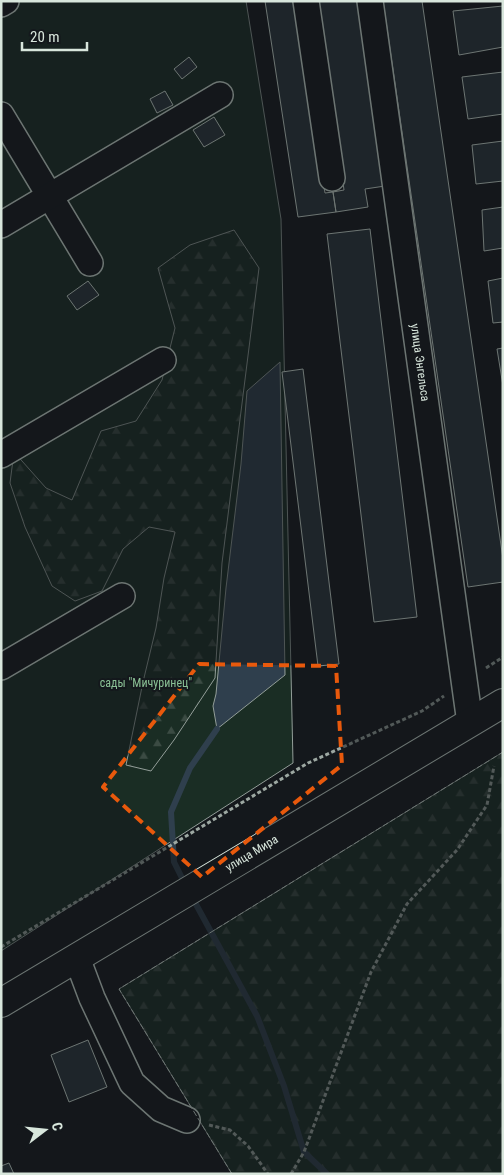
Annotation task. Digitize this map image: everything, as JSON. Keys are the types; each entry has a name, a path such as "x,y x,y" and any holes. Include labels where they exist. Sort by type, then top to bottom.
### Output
{"main road":[{"name":"улица Мира","path":"1,1003 503,703"}],"lane":[{"path":"1,4 6,1"},
{"path":"306,1 332,178"},
{"name":"улица Энгельса","path":"370,1 470,723"},
{"path":"1,225 220,95"},
{"path":"1,115 90,263"},
{"path":"1,455 163,360"},
{"path":"1,666 122,596"},
{"path":"77,958 92,998 132,1083 161,1109 187,1120"}],"path":[{"path":"478,673 503,657"},
{"path":"1,947 308,763 422,711 446,695"},
{"path":"290,1174 304,1152 371,972 407,904 457,850 487,805 494,766"},
{"path":"187,1120 230,1130 248,1146 268,1174"}],"highlighted area":[{"path":"199,664 336,666 342,765 202,877 103,787"}],"green space":[{"name":"сады \"Мичуринец\"","path":"1,1 246,1 281,219 293,763 1,951"},
{"path":"234,230 259,268 222,563 215,678 151,771 126,765 175,532 149,527 123,549 102,591 75,601 52,586 25,527 10,483 14,452 46,488 72,500 101,431 136,421 162,380 175,328 158,268 190,245"},
{"path":"503,752 503,1174 232,1174 119,989"}],"water":[{"path":"280,362 285,675 217,729 213,706 216,694 226,588 241,464 247,391"}],"building":[{"path":"265,1 296,1 325,193 333,192 336,212 298,217"},
{"path":"318,1 359,1 385,186 365,189 368,207 336,212 333,192 344,190"},
{"path":"383,1 422,1 503,559 503,582 468,587"},
{"path":"503,6 503,47 459,55 453,11"},
{"path":"189,57 197,67 182,79 174,69"},
{"path":"503,72 503,114 468,119 462,77"},
{"path":"165,91 173,105 157,113 150,99"},
{"path":"214,117 225,135 204,147 193,130"},
{"path":"503,141 503,181 476,184 472,145"},
{"path":"503,207 503,248 484,251 482,210"},
{"path":"370,229 417,617 374,622 327,234"},
{"path":"503,278 503,322 493,323 488,281"},
{"path":"88,281 99,295 77,310 67,296"},
{"path":"503,348 503,386 497,349"},
{"path":"303,369 339,664 318,666 282,372"},
{"path":"88,1040 107,1087 69,1102 51,1055"},
{"path":"9,1163 14,1174 1,1174 1,1166"}],"waterway":[{"path":"186,886 174,862 171,812 190,768 217,729"},
{"path":"192,897 257,1016 284,1086 304,1152 327,1174"}],"fence":[{"path":"232,1174 119,989 503,752"}]}
